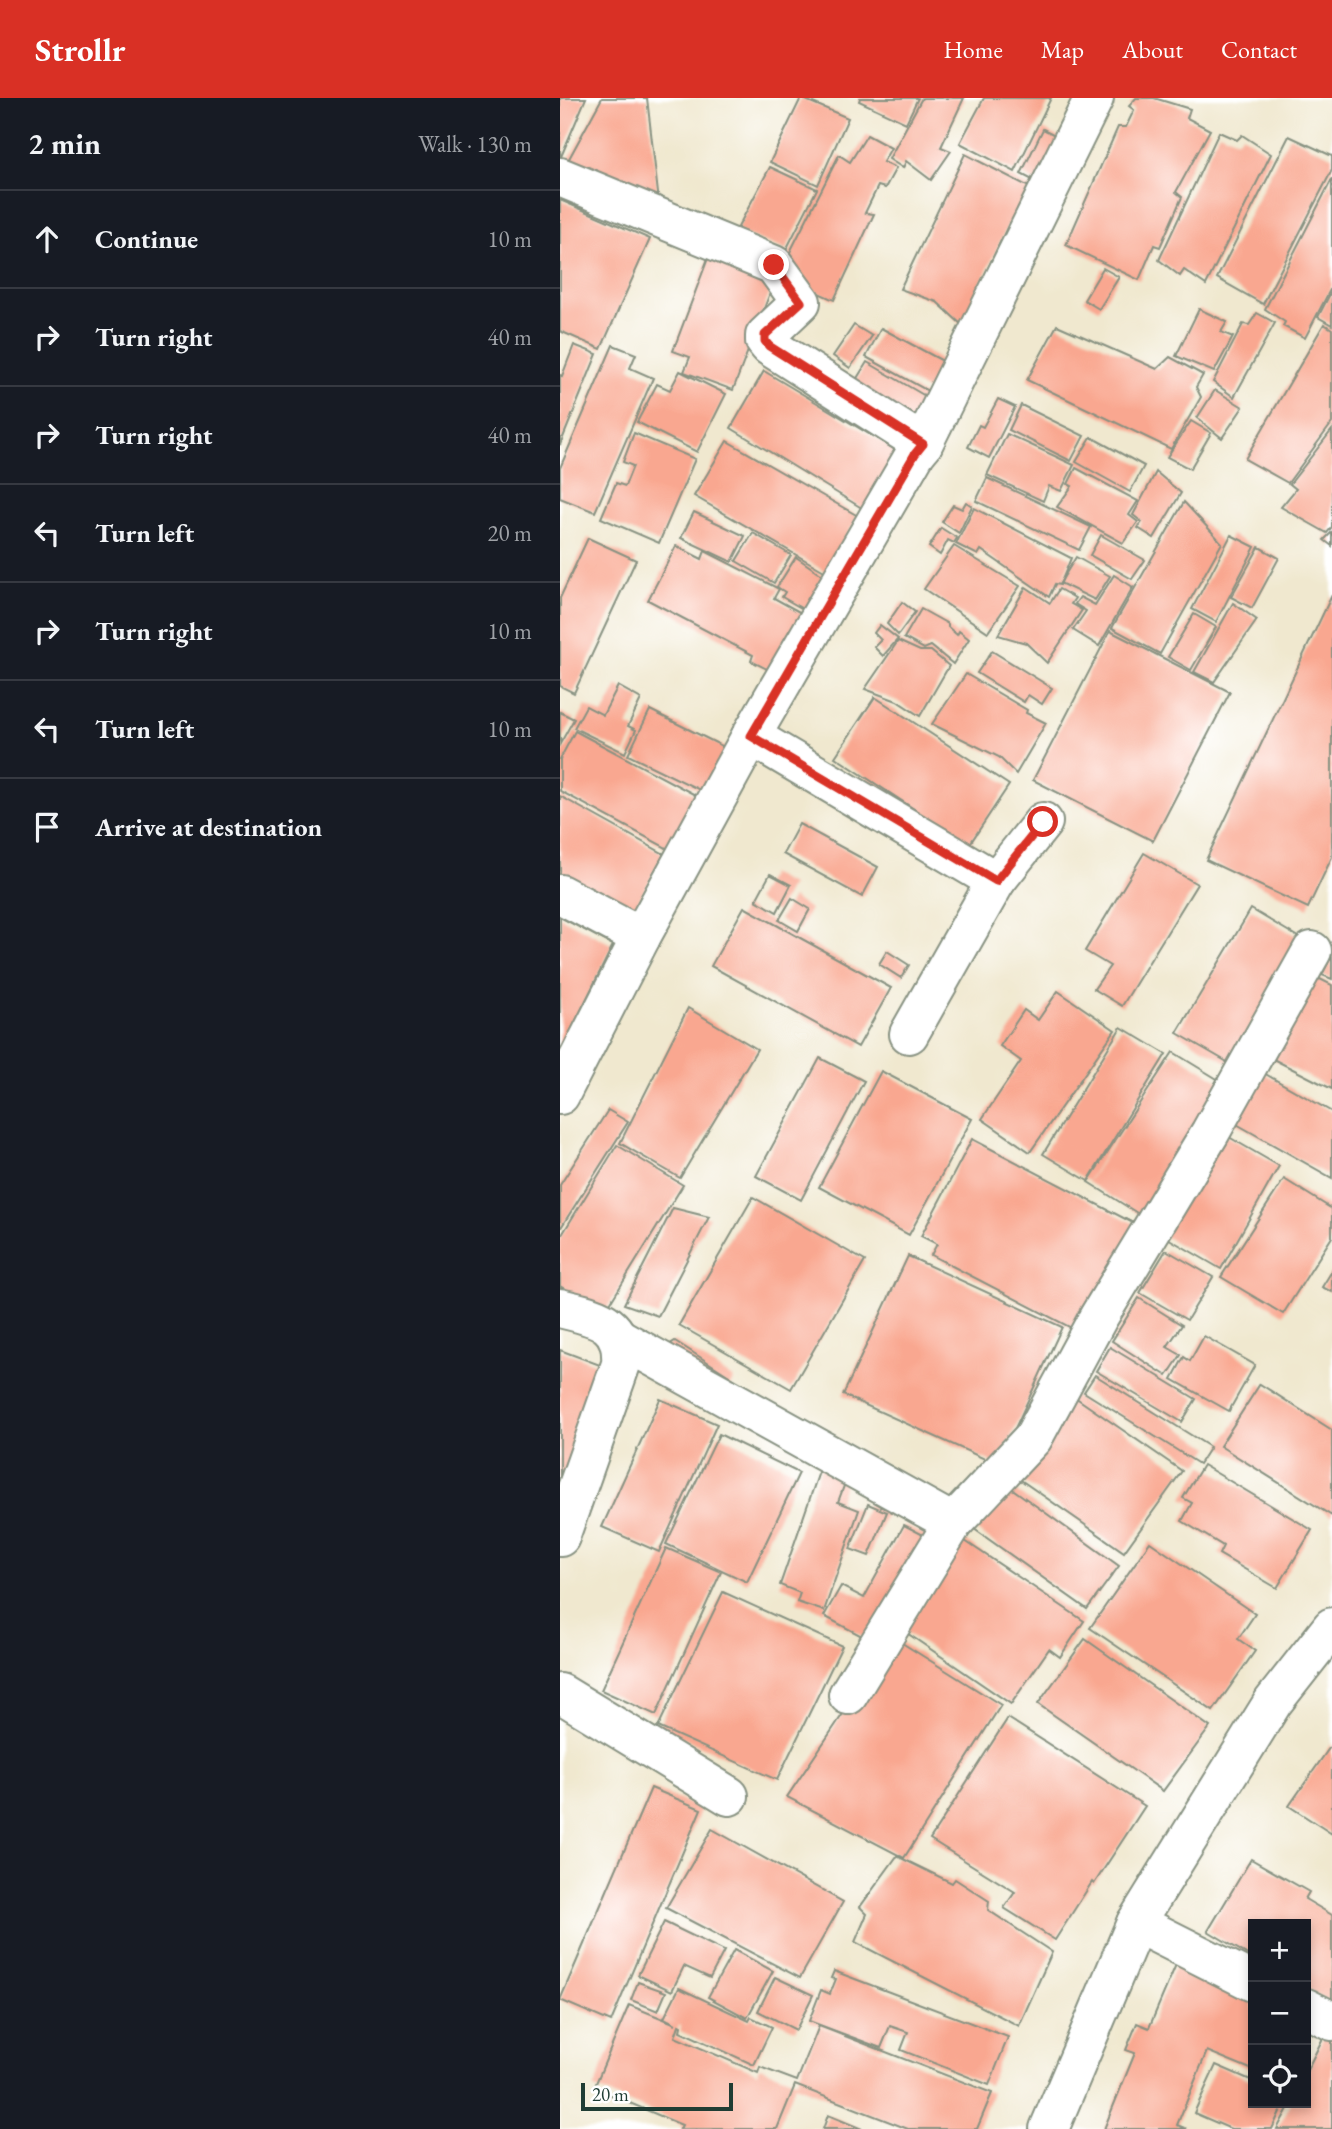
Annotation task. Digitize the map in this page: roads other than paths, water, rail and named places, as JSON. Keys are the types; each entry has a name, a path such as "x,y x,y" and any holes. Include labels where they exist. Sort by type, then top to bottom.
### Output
{"street":[{"path":"560,1095 751,736 923,444 1094,98"},
{"path":"560,177 774,265 801,302 765,335 769,346 923,444"},
{"path":"751,736 996,881"},
{"path":"909,1034 996,881 1043,822"},
{"path":"560,894 642,937"},
{"path":"848,1695 953,1523 1033,1438 1098,1318 1210,1133 1312,951"},
{"path":"560,1308 600,1319 620,1338 953,1523"},
{"path":"560,1537 621,1364 620,1338"},
{"path":"1049,2129 1136,1923 1273,1702 1332,1627"},
{"path":"560,1693 729,1796"},
{"path":"1136,1923 1248,1979"},
{"path":"1311,2010 1332,2021"}]}
